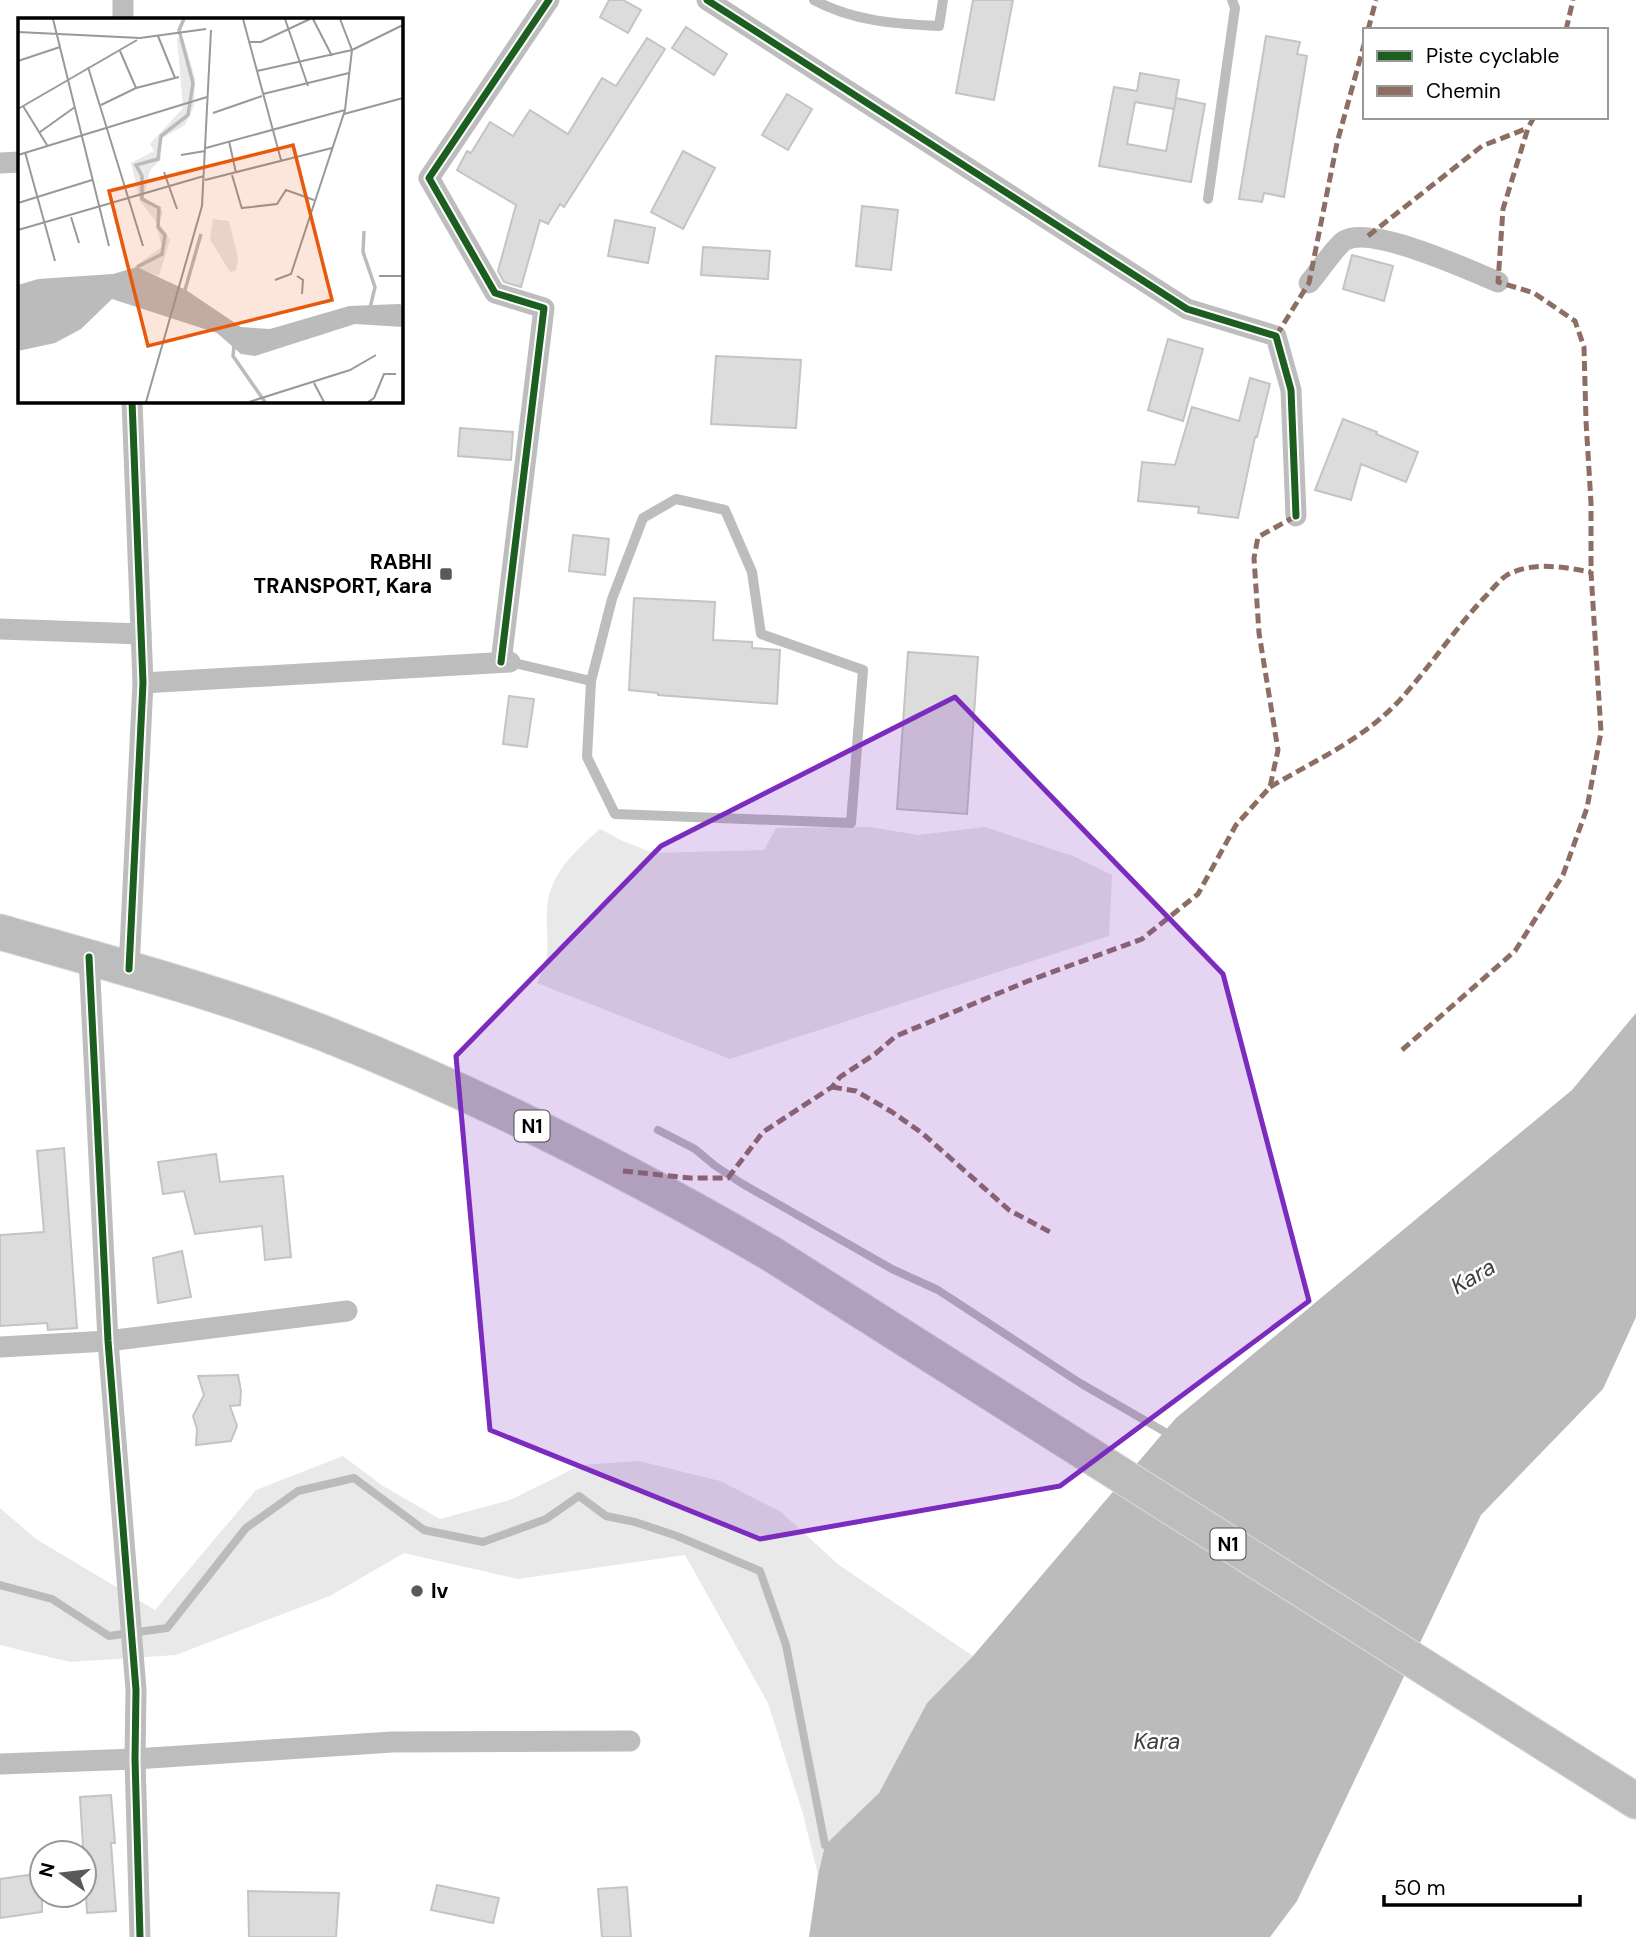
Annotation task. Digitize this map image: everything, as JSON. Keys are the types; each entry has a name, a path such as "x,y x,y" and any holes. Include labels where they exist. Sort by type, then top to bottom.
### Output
{"highway":[{"name":"N1","path":"0,932 129,969 324,1033 481,1102 623,1171 770,1253 1636,1801"}],"street":[{"path":"123,0 123,18"},
{"path":"143,683 506,662 544,307 495,293 429,178 549,0"},
{"path":"715,2 1188,309 1276,336 1291,390 1296,516"},
{"path":"0,163 18,162"},
{"path":"1309,282 1345,241 1367,236 1423,252 1498,282"},
{"path":"129,969 143,683 132,402"},
{"path":"0,629 141,634"},
{"path":"89,957 108,1342 136,1690 135,1759 140,1937"},
{"path":"0,1348 108,1342 347,1311"},
{"path":"0,1764 135,1759 392,1742 631,1741"}],"lane":[{"path":"814,0 856,17 896,24 939,26 943,0"},
{"path":"1208,199 1234,9 1232,0"},
{"path":"676,499 725,510 752,572 761,634 863,670 851,823 615,814 587,757 591,681 612,599 643,518 676,499"},
{"path":"506,662 591,681"}],"highlighted area":[{"path":"955,697 1223,974 1309,1301 1060,1486 760,1539 490,1430 456,1056 661,846"}],"shaded area":[{"path":"870,827 918,835 985,827 1073,856 1112,875 1109,936 730,1059 537,983 547,953 547,909 553,885 573,854 600,829 653,853 764,850 776,828"},
{"path":"343,1456 383,1486 440,1519 510,1500 581,1465 639,1461 720,1481 781,1512 839,1565 973,1656 927,1703 879,1793 825,1845 818,1875 803,1814 768,1703 685,1555 518,1579 404,1553 330,1596 176,1655 70,1662 0,1645 0,1508 36,1539 155,1610 256,1490"}],"water":[{"name":"Kara","path":"1636,1013 1636,1317 1603,1389 1481,1515 1297,1901 1270,1937 809,1937 825,1845 879,1793 927,1703 973,1656 1176,1418 1572,1090"}],"building":[{"path":"609,0 623,0 641,10 628,33 600,17"},
{"path":"973,0 1013,0 994,100 956,93"},
{"path":"686,27 727,54 714,75 672,48"},
{"path":"1266,36 1300,42 1297,54 1307,56 1284,197 1264,193 1262,202 1239,199"},
{"path":"647,38 665,49 564,207 560,204 548,224 540,220 521,287 504,282 498,271 516,205 457,170 467,151 471,153 490,122 513,136 530,110 568,134 602,78 616,86"},
{"path":"1140,73 1179,80 1176,98 1205,104 1191,182 1099,166 1114,87 1137,91","holes":["1135,102 1174,109 1166,151 1127,144"]},
{"path":"787,94 812,109 788,150 762,135"},
{"path":"683,151 715,168 683,229 651,212"},
{"path":"862,206 898,210 891,270 856,266"},
{"path":"615,220 655,228 648,263 608,256"},
{"path":"703,247 770,251 768,279 701,275"},
{"path":"1352,255 1393,266 1384,301 1343,289"},
{"path":"1168,339 1203,349 1183,421 1148,410"},
{"path":"716,356 801,360 796,428 711,424"},
{"path":"1250,378 1270,384 1255,437 1238,518 1198,513 1199,507 1138,501 1142,462 1175,465 1192,407 1239,421"},
{"path":"1343,419 1418,452 1406,482 1361,464 1351,500 1315,490"},
{"path":"460,428 513,432 511,460 458,456"},
{"path":"573,535 609,539 605,575 569,571"},
{"path":"634,598 715,602 713,640 752,642 752,648 780,650 777,704 658,695 629,690"},
{"path":"908,652 978,657 967,814 897,809"},
{"path":"509,696 534,699 527,747 503,744"},
{"path":"64,1148 77,1328 48,1330 47,1323 0,1326 0,1235 44,1232 37,1151"},
{"path":"216,1154 220,1182 283,1176 291,1257 265,1260 262,1226 195,1234 184,1191 163,1194 158,1162"},
{"path":"182,1251 191,1297 158,1303 153,1258"},
{"path":"238,1375 240,1405 230,1406 237,1426 231,1441 196,1445 197,1429 193,1416 204,1395 198,1376"},
{"path":"111,1795 116,1911 87,1913 87,1909 98,1909 98,1839 83,1839 80,1797"},
{"path":"28,1875 28,1909 42,1909 42,1912 0,1918 0,1879"},
{"path":"437,1885 499,1898 493,1923 431,1910"},
{"path":"627,1887 631,1937 602,1937 598,1889"},
{"path":"248,1891 339,1893 336,1937 249,1937"}],"waterway":[{"path":"658,1130 695,1149 741,1183 892,1269 938,1290 1080,1383 1172,1436"},
{"path":"0,1585 52,1599 109,1636 167,1628 246,1528 298,1491 354,1478 424,1530 483,1542 546,1519 579,1496 606,1516 677,1536 760,1571 786,1645 825,1845"}],"marked path":[{"path":"1369,28 1376,0"},
{"path":"1566,28 1573,0"},
{"path":"1276,336 1309,283 1337,143 1363,48"},
{"path":"1402,1050 1515,951 1563,875 1587,808 1601,732 1591,572 1591,503 1584,347 1575,321 1534,293 1498,282 1503,209 1533,119"},
{"path":"1368,236 1482,146 1528,128"},
{"path":"623,1171 690,1178 728,1178 763,1132 832,1087 840,1077 875,1054 896,1036 1028,981 1142,939 1198,894 1236,825 1270,787 1278,750 1259,633 1254,558 1258,537 1296,516"},
{"path":"1270,787 1338,748 1385,715 1473,610 1507,575 1538,567 1591,572"},
{"path":"832,1087 856,1091 892,1112 922,1133 1009,1210 1050,1232"}],"cycle path":[{"path":"501,662 544,308 495,293 429,178 549,0"},
{"path":"707,0 1187,309 1276,336 1291,390 1296,516"},
{"path":"129,969 143,683 132,402"},
{"path":"89,957 108,1341 136,1690 135,1759 140,1937"}],"place":[{"name":"RABHI TRANSPORT, Kara","path":"446,574"},
{"name":"lv","path":"417,1591"}]}
